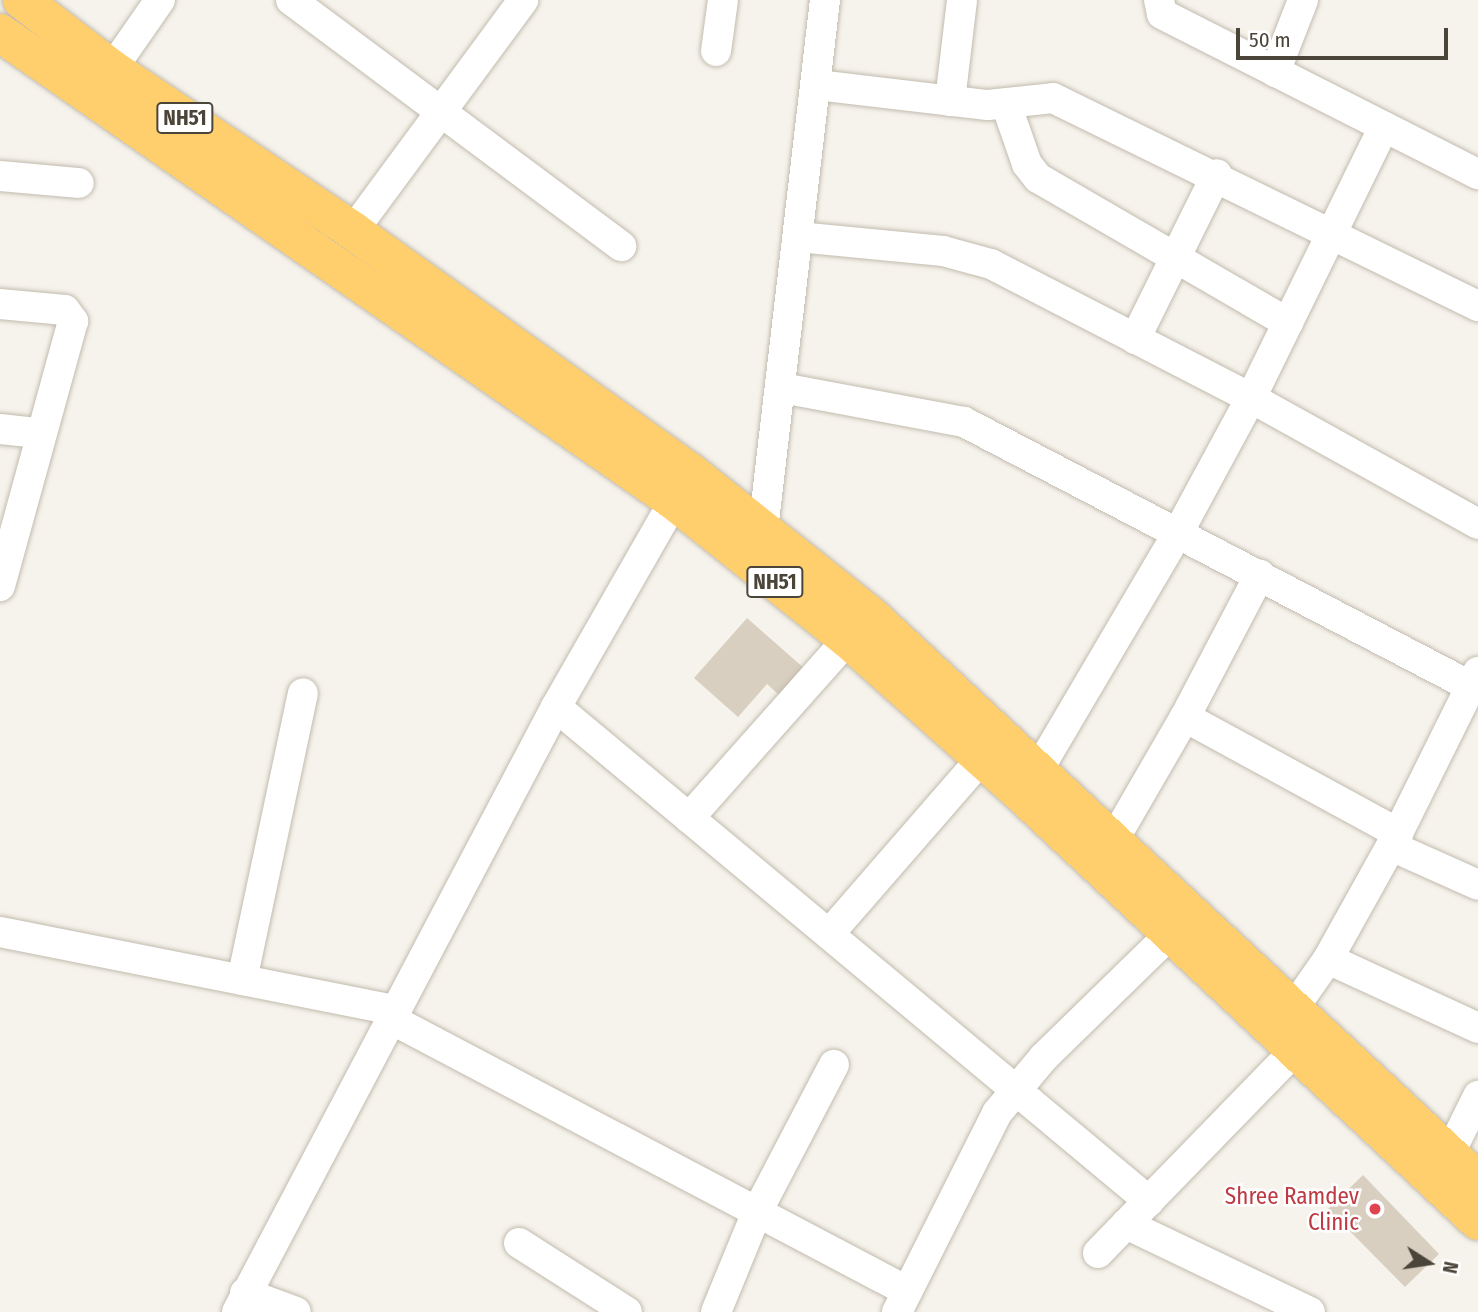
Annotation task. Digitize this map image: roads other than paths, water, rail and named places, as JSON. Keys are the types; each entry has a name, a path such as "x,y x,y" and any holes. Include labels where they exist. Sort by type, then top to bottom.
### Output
{"highway":[{"name":"NH51","path":"22,0 112,69 353,231 682,486 982,758 1030,783 1113,841 1443,1168 1478,1221"},
{"name":"NH51","path":"0,33 682,486 763,530 872,617 1171,933 1302,1029"},
{"name":"NH51","path":"1443,1168 1478,1181"}],"street":[{"path":"112,69 160,0"},
{"path":"291,0 440,107 621,246"},
{"path":"353,231 440,107 523,0"},
{"path":"716,51 723,0"},
{"path":"763,530 782,388 825,0"},
{"path":"950,101 962,0"},
{"path":"1159,0 1162,14 1478,174"},
{"path":"1275,72 1303,0"},
{"path":"817,85 950,101 1006,104 1053,98 1217,174 1332,235 1478,306"},
{"path":"1006,104 1027,164 1038,178 1176,261 1288,323"},
{"path":"1030,783 1179,531 1251,398 1384,127"},
{"path":"1135,339 1217,174"},
{"path":"0,176 79,183"},
{"path":"798,237 970,257 1251,398 1478,524"},
{"path":"0,304 65,310 72,315 39,433 6,531 0,586"},
{"path":"782,388 964,422 1260,574 1474,679 1467,721 1394,840 1328,958 1302,1029 1098,1253"},
{"path":"0,429 39,433"},
{"path":"296,1312 241,1303 556,707 682,486"},
{"path":"1113,841 1185,717 1260,574"},
{"path":"689,818 848,639"},
{"path":"242,980 303,692"},
{"path":"556,707 1149,1200"},
{"path":"1185,717 1394,840 1478,885"},
{"path":"829,934 982,758"},
{"path":"0,932 242,980 392,1014 757,1212 902,1302 997,1113 1015,1088 1171,933"},
{"path":"1328,958 1478,1028"},
{"path":"716,1312 757,1212 834,1065"},
{"path":"1443,1168 1478,1096"},
{"path":"1126,1224 1310,1312"},
{"path":"519,1243 627,1312"}],"place":[{"name":"Shree Ramdev Clinic","path":"1375,1209"}]}
